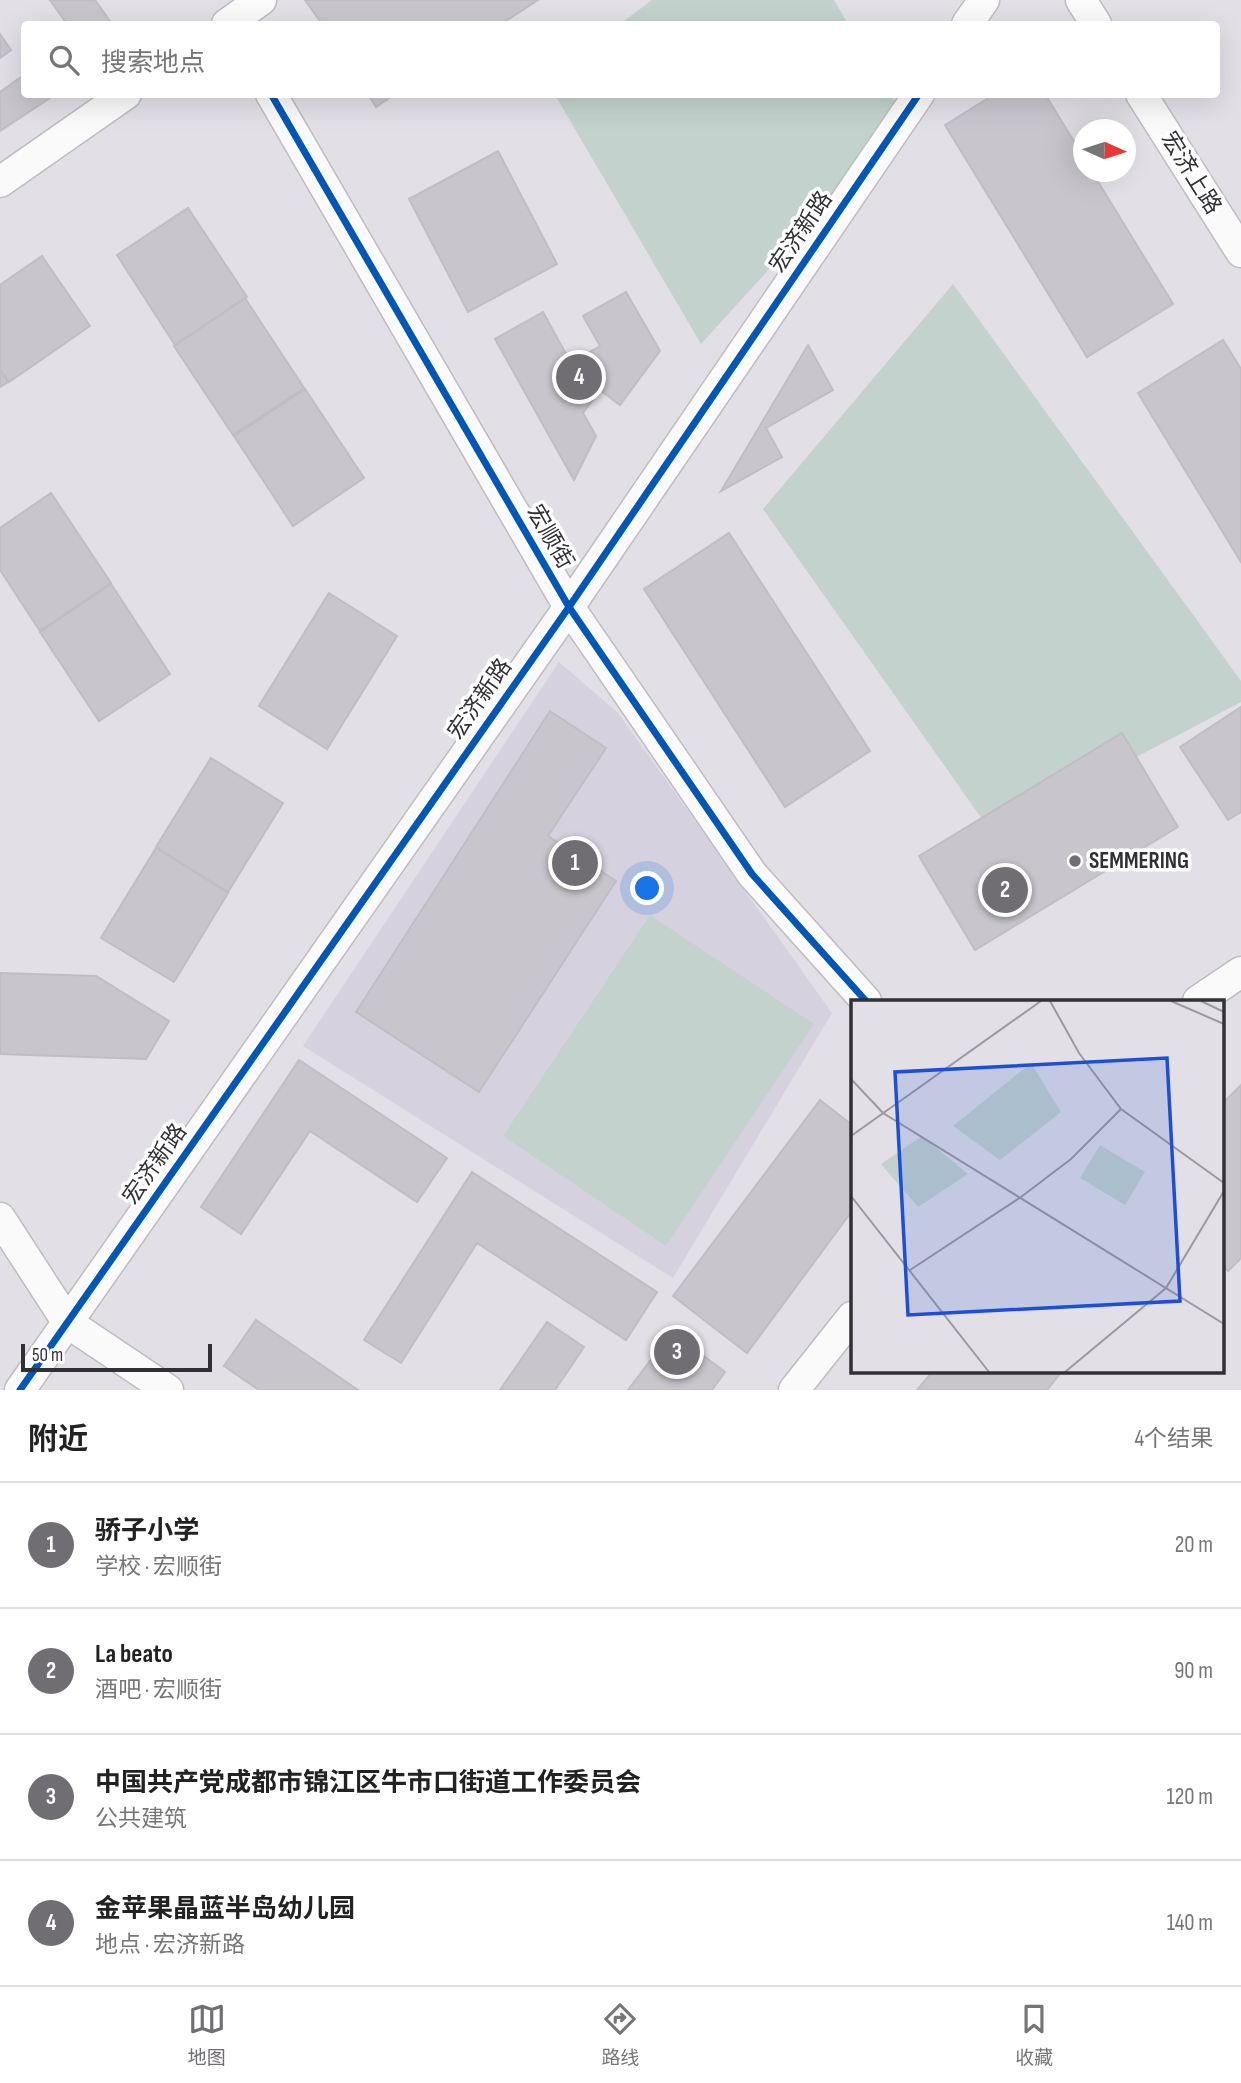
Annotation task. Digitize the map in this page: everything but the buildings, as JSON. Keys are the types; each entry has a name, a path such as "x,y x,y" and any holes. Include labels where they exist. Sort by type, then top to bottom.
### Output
{"street":[{"path":"233,21 261,0"},
{"path":"969,21 984,0"},
{"path":"1081,0 1094,21"},
{"path":"0,182 120,98"},
{"name":"宏顺街","path":"273,98 569,607 752,874 864,1000"},
{"name":"宏济新路","path":"20,1390 569,607 916,98"},
{"name":"宏济上路","path":"1144,98 1241,252"},
{"path":"1201,1000 1241,972"},
{"path":"0,1217 68,1323 168,1390"},
{"path":"794,1390 851,1318"}],"shaded area":[{"path":"652,0 834,0 846,21 624,21"},
{"path":"557,98 893,98 906,119 701,344"},
{"path":"953,284 1241,681 1241,702 992,833 763,509"},
{"path":"559,662 618,713 832,1013 673,1278 303,1046"},
{"path":"650,915 814,1024 666,1246 503,1136"}],"cycle path":[{"path":"273,98 569,607 752,874 865,1000"},
{"path":"20,1390 569,607 916,98"}],"place":[{"name":"金苹果晶蓝半岛幼儿园","path":"579,377"},
{"name":"SEMMERING","path":"1075,861"},
{"name":"骄子小学","path":"575,863"},
{"name":"La beato","path":"1005,890"},
{"name":"中国共产党成都市锦江区牛市口街道工作委员会","path":"677,1352"}]}
